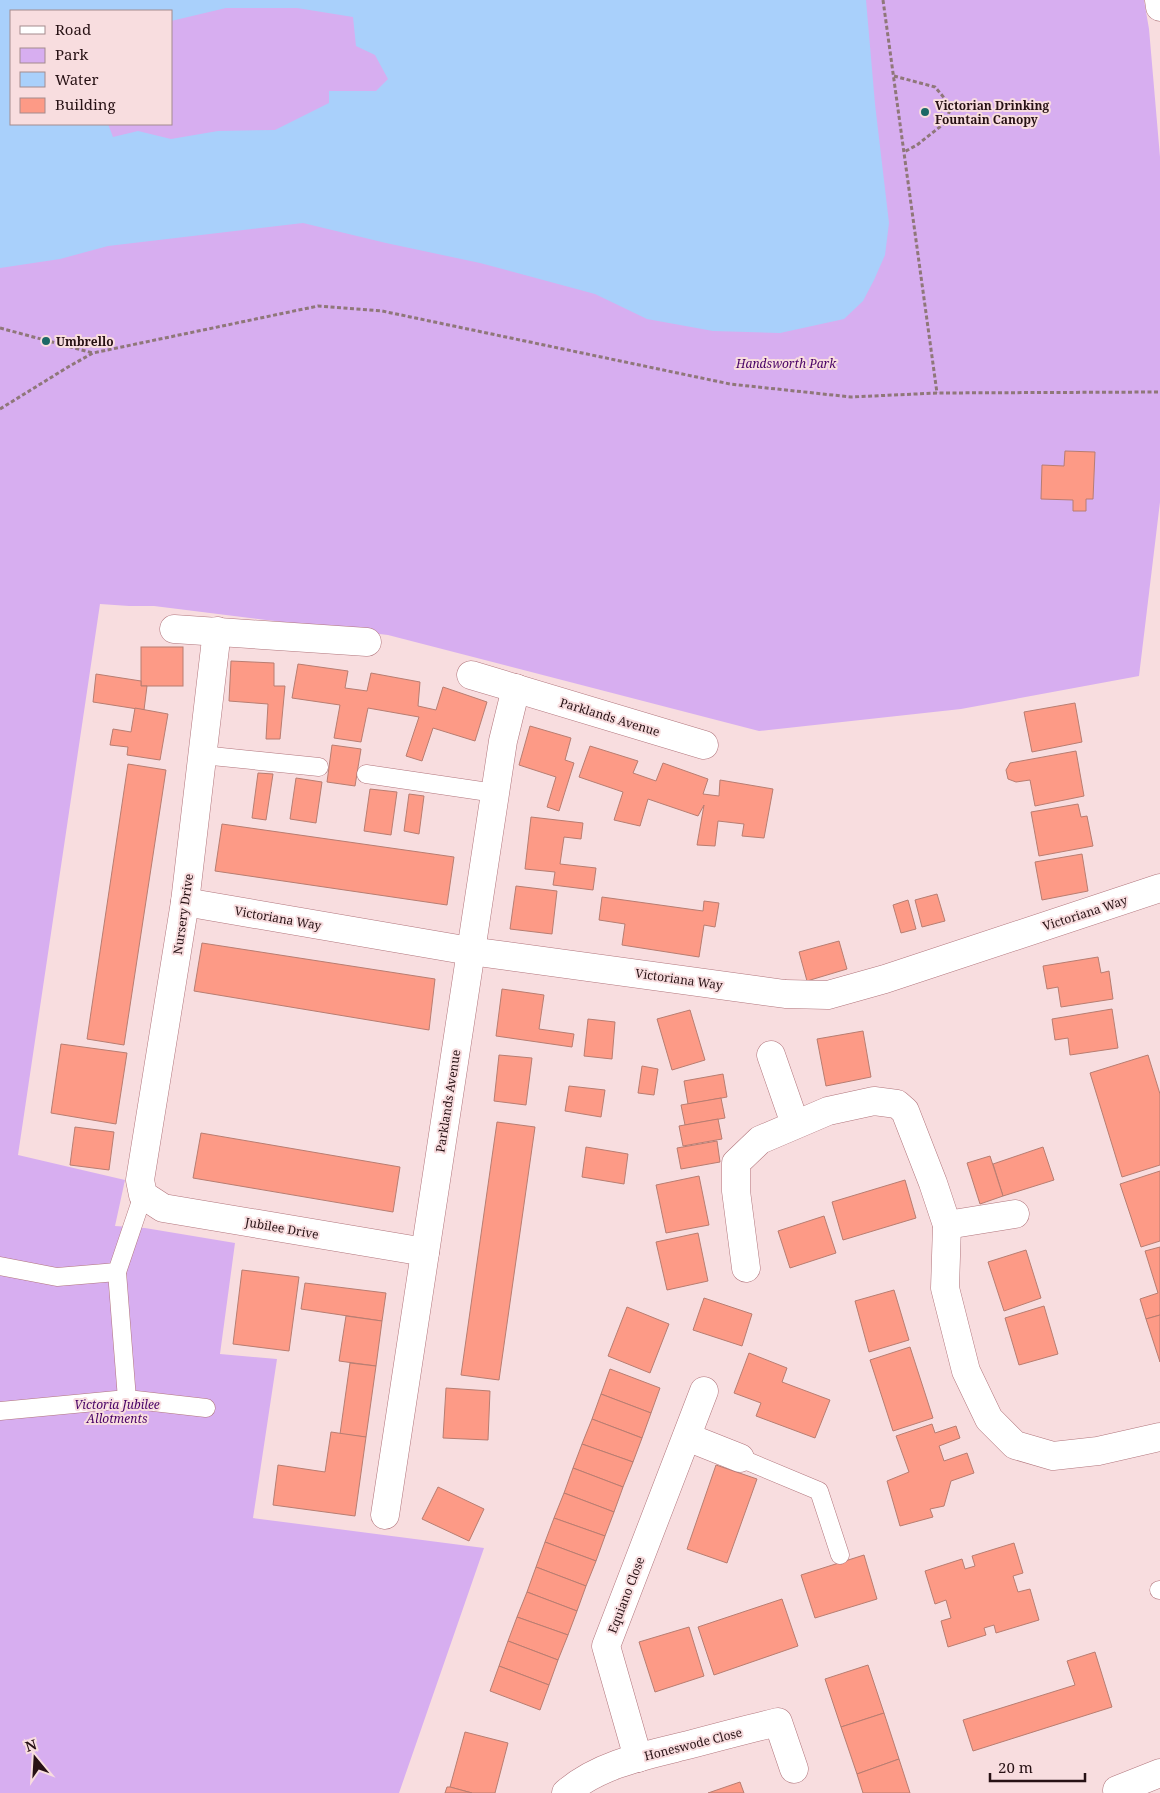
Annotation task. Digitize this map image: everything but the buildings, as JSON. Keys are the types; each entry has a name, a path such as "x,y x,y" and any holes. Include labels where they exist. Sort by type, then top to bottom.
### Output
{"street":[{"path":"1159,0 1160,7"},
{"path":"174,629 367,642"},
{"name":"Nursery Drive","path":"143,1195 140,1180 185,902 216,631"},
{"name":"Parklands Avenue","path":"471,675 704,746"},
{"name":"Parklands Avenue","path":"385,1515 503,741 516,688"},
{"name":"Victoriana Way","path":"185,902 470,952 785,994 828,996 1160,888"},
{"path":"771,1055 795,1124"},
{"path":"746,1268 736,1191 736,1163 760,1140 828,1111 874,1101 897,1104 905,1111 947,1225 945,1288 966,1371 989,1419 1015,1445 1053,1456 1098,1451 1160,1437"},
{"name":"Jubilee Drive","path":"143,1195 163,1208 425,1252"},
{"path":"947,1225 1015,1214"},
{"name":"Equiano Close","path":"638,1758 606,1646 704,1391"},
{"path":"687,1436 740,1458"},
{"name":"Honeswode Close","path":"566,1793 577,1784 638,1758 778,1722 794,1769"},
{"path":"1114,1792 1160,1773"}],"lane":[{"path":"202,755 319,767"},
{"path":"366,774 495,793"},
{"path":"127,1399 117,1272 143,1195"},
{"path":"0,1266 57,1277 117,1272"},
{"path":"0,1411 127,1399 206,1408"},
{"path":"740,1458 819,1491 840,1555"}],"path":[{"path":"883,0 937,392"},
{"path":"894,76 935,86 950,106 946,122 904,152"},
{"path":"0,409 68,367 93,354 318,306 382,311 730,384 851,397 937,392 1160,392"},
{"path":"0,328 93,354"}],"green space":[{"name":"Handsworth Park","path":"0,0 1144,0 1149,29 1160,157 1160,502 1139,676 961,709 759,731 388,635 154,606 100,604 18,1155 125,1180 115,1226 145,1228 235,1243 220,1354 277,1359 253,1518 484,1548 399,1793 0,1793"}],"water":[{"path":"0,0 866,0 875,104 889,223 885,255 874,280 863,301 844,319 780,333 713,331 647,319 595,294 480,263 303,223 108,246 60,259 0,268","holes":["226,8 297,8 353,17 356,46 375,55 388,79 376,91 329,91 329,103 275,130 218,131 171,139 138,131 113,137 108,125 10,125 10,10 172,10 172,21"]}],"place":[{"name":"Victorian Drinking Fountain Canopy","path":"925,112"},
{"name":"Umbrello","path":"46,341"}],"park label":[{"name":"Victoria Jubilee Allotments","path":"117,1411"}]}
